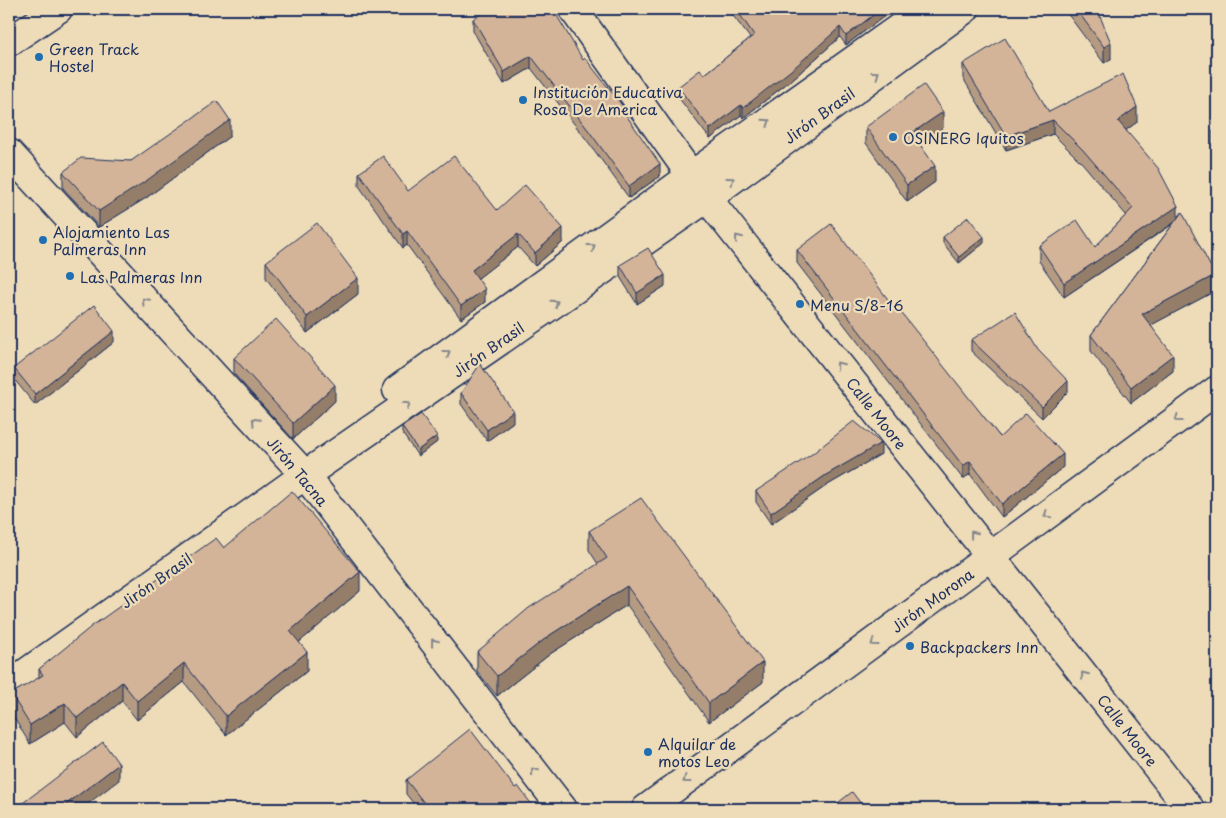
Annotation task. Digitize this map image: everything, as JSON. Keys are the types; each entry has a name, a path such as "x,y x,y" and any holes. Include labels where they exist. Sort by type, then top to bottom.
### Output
{"street":[{"path":"9,42 58,9"},
{"name":"Calle Moore","path":"573,9 707,198 1190,809"},
{"path":"513,318 692,175 926,9"},
{"name":"Jirón Brasil","path":"9,685 300,470 513,318 707,198 965,9"},
{"name":"Jirón Tacna","path":"9,154 300,470 564,809"},
{"name":"Jirón Morona","path":"646,809 1217,390"},
{"path":"9,667 300,470"}],"building":[{"path":"489,9 553,9 583,60 585,58 628,113 626,115 660,164 629,186 531,56 504,72 473,19"},
{"path":"736,9 881,9 846,36 840,27 795,67 743,108 741,105 710,129 678,87 700,70 704,75 754,35"},
{"path":"1076,9 1097,9 1111,43 1104,47"},
{"path":"1005,38 1049,112 1123,74 1137,107 1118,121 1158,168 1178,206 1064,283 1039,246 1077,220 1095,247 1133,208 1083,150 1053,120 1006,136 963,64"},
{"path":"924,85 943,112 912,133 935,166 907,185 866,127"},
{"path":"217,101 230,120 146,181 99,211 63,172 81,158 131,161"},
{"path":"1217,129 1217,137 1213,131"},
{"path":"383,156 408,191 454,156 497,210 525,185 563,228 535,253 518,234 472,270 485,289 461,306 407,231 403,234 359,173"},
{"path":"1182,212 1215,275 1142,314 1173,355 1131,387 1091,335"},
{"path":"968,217 984,237 959,257 943,237"},
{"path":"317,223 358,278 307,317 266,262"},
{"path":"831,224 893,306 895,305 1000,437 1026,413 1063,454 1002,504 970,461 963,466 797,250"},
{"path":"648,248 665,275 637,293 620,265"},
{"path":"94,305 114,331 35,394 14,368"},
{"path":"1015,312 1038,350 1068,381 1042,407 971,340"},
{"path":"276,319 335,385 293,423 234,358"},
{"path":"480,364 513,411 487,430 461,393"},
{"path":"421,414 437,436 418,450 402,427"},
{"path":"854,421 881,443 826,475 771,513 756,491 812,454"},
{"path":"292,491 360,572 290,631 307,652 226,716 184,663 137,701 122,682 77,718 65,703 30,725 11,694 43,675 39,669 92,626 216,538 224,548"},
{"path":"641,498 763,662 709,703 627,586 550,635 497,676 477,652 529,608 607,558 589,531"},
{"path":"470,729 515,788 518,786 535,809 429,809 406,780"},
{"path":"103,742 119,764 60,809 15,809"},
{"path":"852,792 865,809 830,809"}],"place":[{"name":"Green Track Hostel","path":"39,57"},
{"name":"Institución Educativa Rosa De America","path":"523,100"},
{"name":"OSINERG Iquitos","path":"893,137"},
{"name":"Alojamiento Las Palmeras Inn","path":"43,240"},
{"name":"Las Palmeras Inn","path":"70,276"},
{"name":"Menu S/8-16","path":"800,304"},
{"name":"Backpackers Inn","path":"910,646"},
{"name":"Alquilar de motos Leo","path":"648,752"}]}
